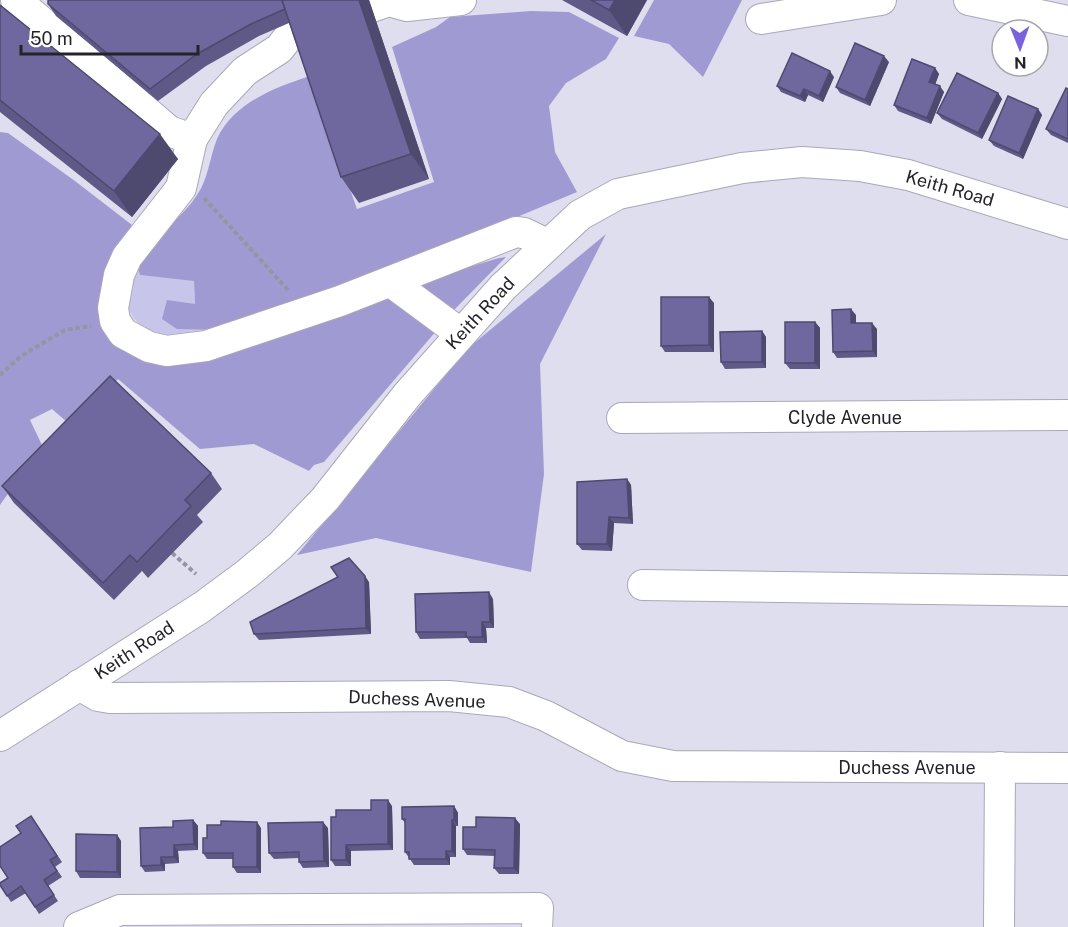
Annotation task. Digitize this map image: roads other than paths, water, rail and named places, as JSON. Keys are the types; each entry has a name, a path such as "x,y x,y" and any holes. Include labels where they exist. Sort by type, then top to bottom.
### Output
{"street":[{"path":"16,0 169,131 192,139"},
{"path":"460,0 407,6 393,18 299,51 279,49 245,71 214,104 192,139 181,188 127,257 118,275 113,308 116,321 123,333 149,347 177,350 206,346 391,282 516,232 524,233 547,244"},
{"path":"761,20 880,0"},
{"path":"969,0 1068,21"},
{"name":"Keith Road","path":"0,736 202,607 280,546 325,499 407,395 460,333 547,244 580,215 618,194 675,180 742,168 802,162 860,166 908,175 1068,224"},
{"path":"391,282 460,333"},
{"name":"Clyde Avenue","path":"622,418 1068,416"},
{"path":"643,585 1068,591"},
{"name":"Duchess Avenue","path":"79,685 98,696 110,698 448,696 509,702 546,717 622,756 673,766 1068,768"},
{"path":"999,927 1000,767"},
{"path":"79,927 120,910 538,908 537,927"}]}
